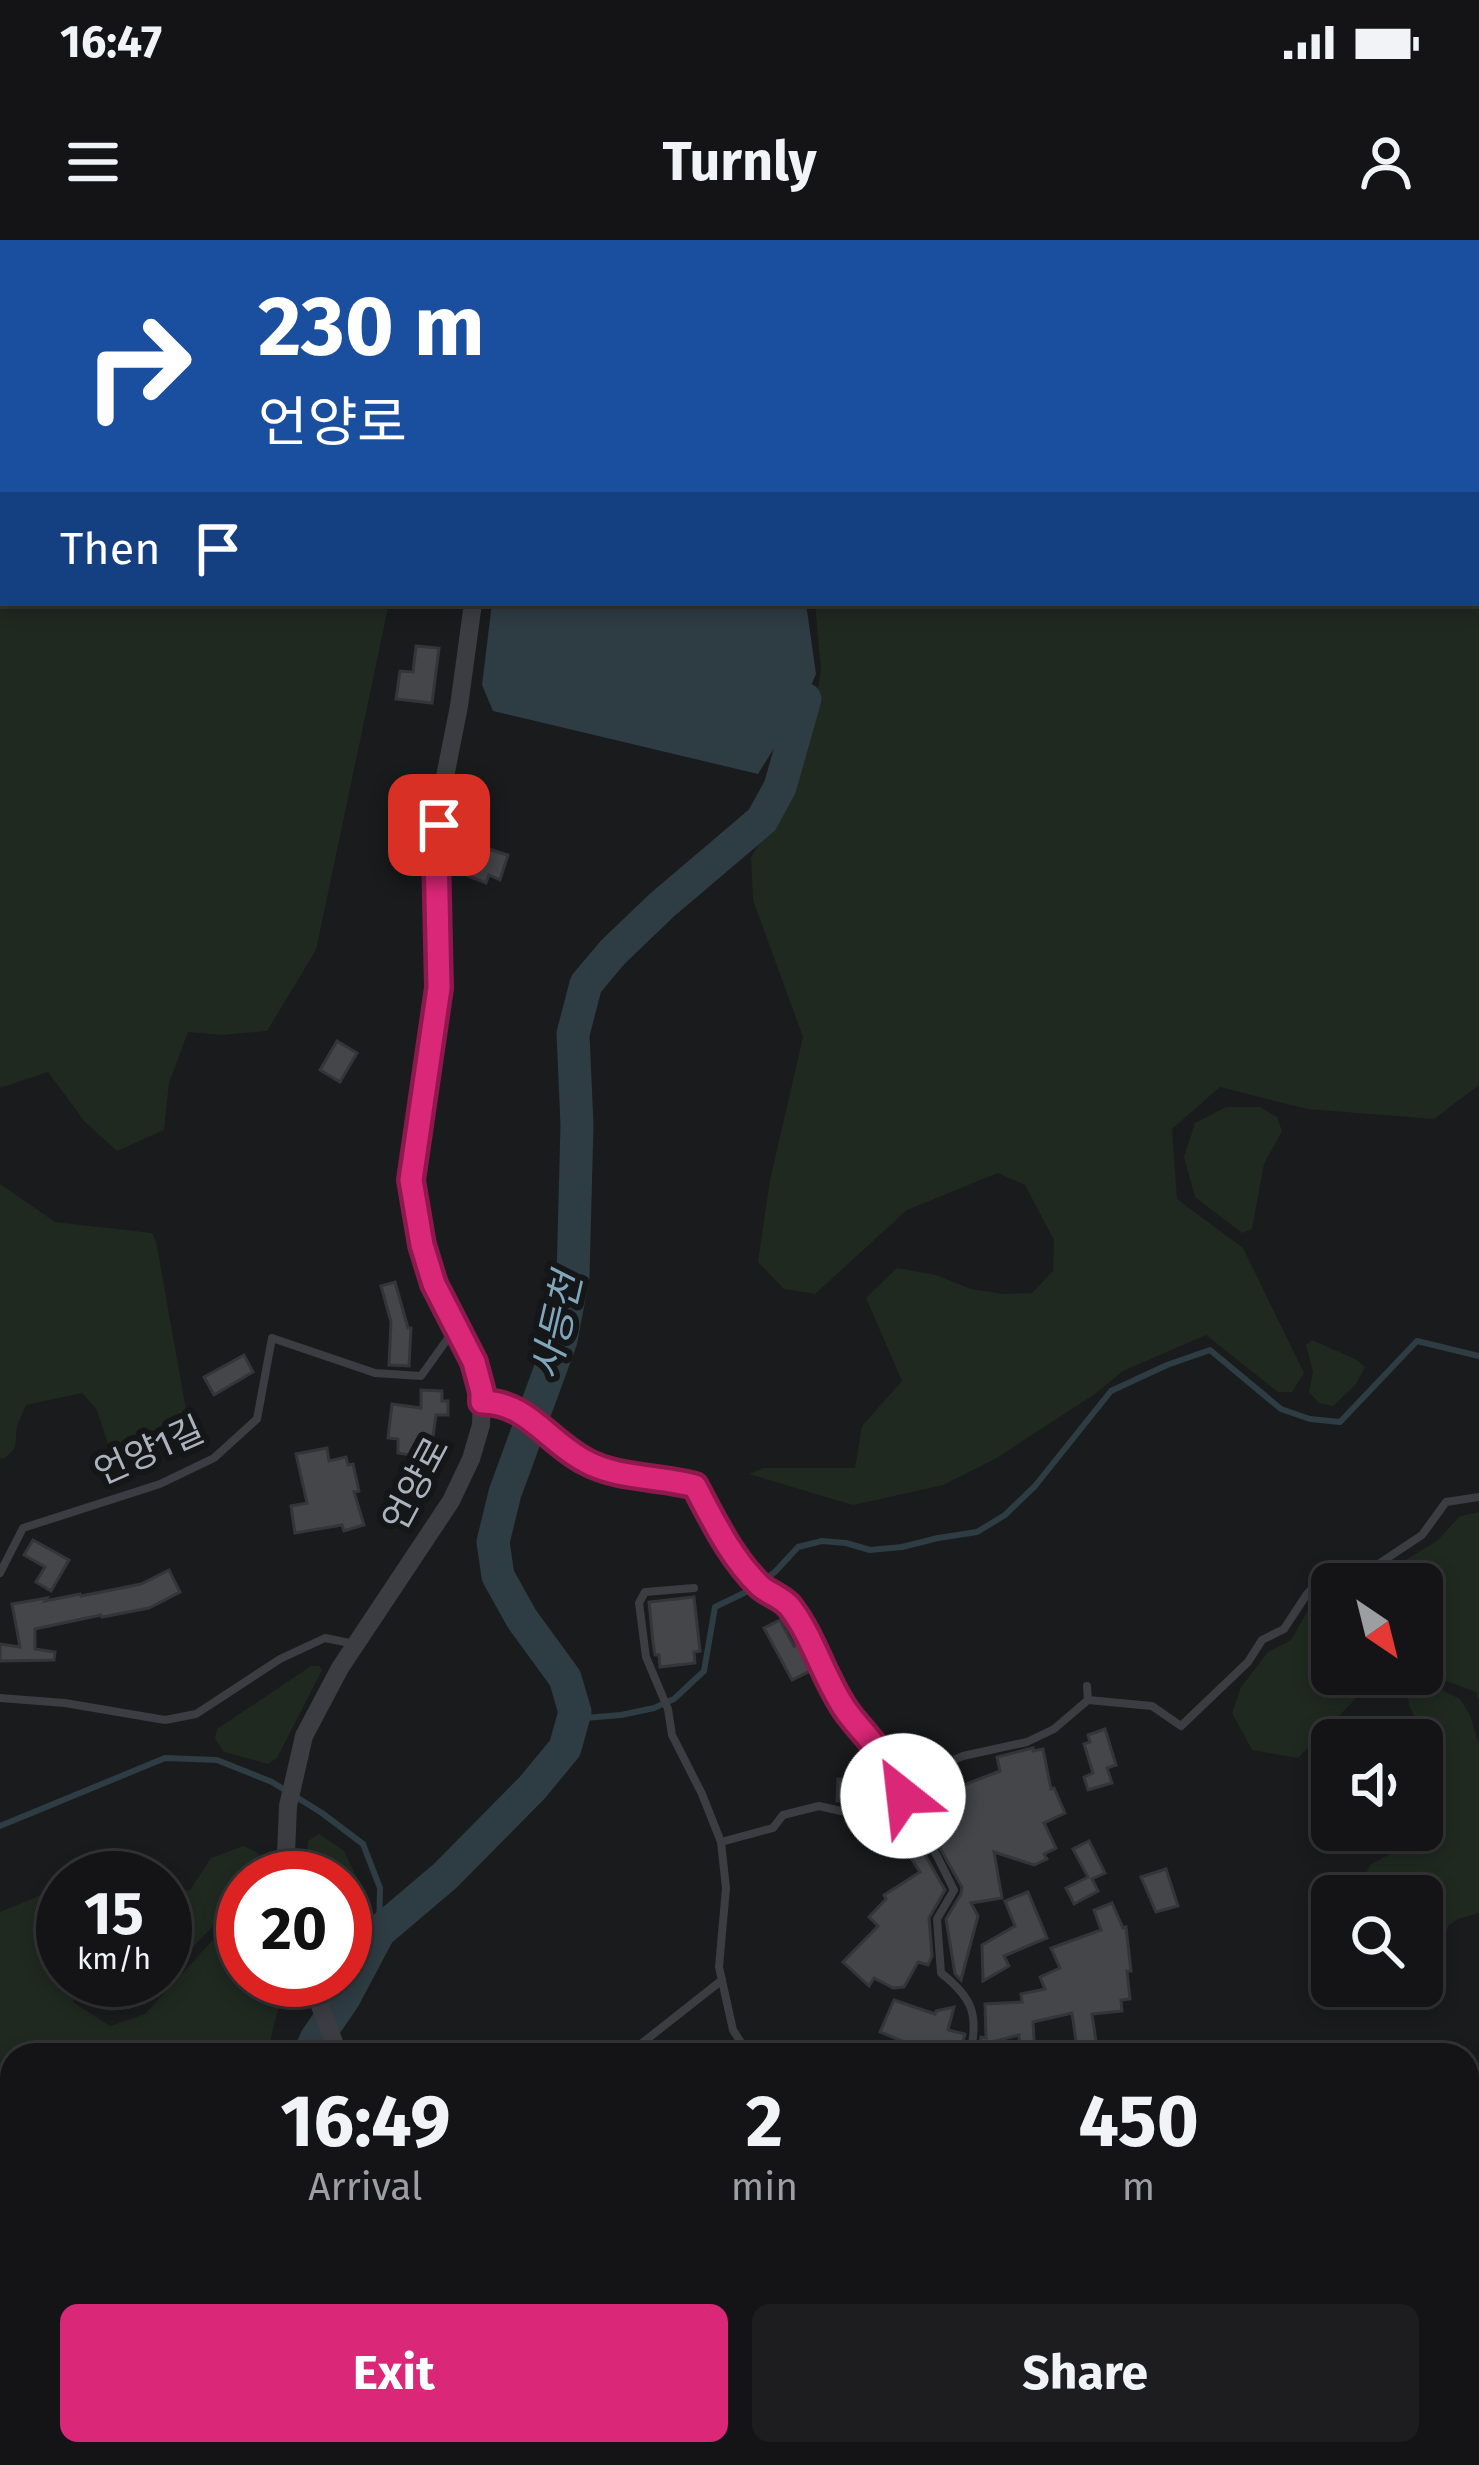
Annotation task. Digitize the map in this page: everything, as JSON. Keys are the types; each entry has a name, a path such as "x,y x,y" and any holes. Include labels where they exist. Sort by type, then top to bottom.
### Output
{"street":[{"name":"언양로","path":"286,1851 288,1806 304,1736 340,1668 451,1501 481,1425 482,1392 474,1362 434,1284 411,1180 439,988 436,852 441,797 472,606"},
{"path":"321,2007 335,2043"}],"lane":[{"name":"언양1길","path":"0,1573 23,1528 160,1484 214,1458 257,1419 272,1338 375,1373 422,1376 457,1326"},
{"path":"482,1402 516,1408 589,1464 695,1486 718,1530 755,1580 787,1602 845,1709 898,1777 903,1796 953,1889 937,1919 941,1973 961,1989 972,2006 973,2043"},
{"path":"898,1777 1028,1742 1054,1729 1088,1700 1152,1706 1181,1726 1248,1662 1262,1640 1284,1629 1330,1570 1377,1565 1422,1535 1446,1502 1479,1497"},
{"path":"694,1588 645,1592 639,1603 646,1657 668,1709 672,1736 721,1842 726,1888 719,1967 733,2030 741,2043"},
{"path":"0,1698 65,1703 165,1720 196,1714 280,1659 325,1638 356,1645"},
{"path":"1087,1686 1088,1700"},
{"path":"721,1842 773,1828 783,1815 819,1806 868,1810 903,1796"},
{"path":"642,2043 722,1980"}],"green space":[{"path":"0,606 388,606 316,950 267,1031 188,1032 169,1083 164,1130 117,1151 85,1122 48,1072 0,1088"},
{"path":"815,606 1479,606 1479,1085 1434,1119 1307,1109 1220,1087 1172,1129 1177,1199 1243,1248 1304,1373 1292,1392 1278,1392 1206,1335 1123,1371 995,1459 943,1485 853,1505 749,1474 763,1468 855,1468 862,1426 902,1381 866,1298 897,1268 1004,1294 1032,1293 1053,1271 1054,1240 1025,1185 998,1173 907,1210 815,1294 784,1289 758,1262 770,1180 803,1037 753,900 751,857 788,797 821,670"},
{"path":"1226,1107 1260,1107 1277,1117 1282,1131 1264,1164 1252,1229 1242,1233 1195,1197 1184,1157 1195,1123"},
{"path":"0,1184 55,1222 152,1233 187,1415 179,1428 120,1451 108,1444 97,1410 82,1393 26,1405 15,1448 0,1459"},
{"path":"1312,1340 1365,1367 1356,1384 1333,1406 1319,1403 1309,1392 1313,1372 1306,1345"},
{"path":"1479,1512 1479,1701 1476,1692 1443,1680 1443,1563 1401,1563 1437,1541 1460,1516"},
{"path":"1311,1608 1311,1695 1359,1695 1336,1719 1311,1719 1311,1745 1298,1758 1252,1750 1232,1713 1241,1687 1268,1652 1291,1640"},
{"path":"311,1666 322,1670 277,1758 268,1764 224,1752 215,1739 217,1729"},
{"path":"1443,1690 1460,1699 1479,1745 1479,1913 1448,1926 1443,1939 1443,1875 1366,1875 1370,1865 1395,1851 1443,1851 1443,1719 1416,1719 1407,1695 1443,1695"},
{"path":"319,1834 344,1851 307,1851 308,1841"},
{"path":"216,1856 216,1924 192,1948 192,1887"},
{"path":"36,1897 36,2007 81,2007 110,2026 145,2014 151,2007 192,2007 192,1963 216,1938 216,2007 278,2007 271,2043 0,2043 0,1912"}],"shaded area":[{"path":"492,606 806,606 816,674 758,774 493,711 482,685"}],"building":[{"path":"416,646 439,648 432,703 396,699 400,671 413,672"},
{"path":"479,846 508,855 500,880 489,875 486,883 468,876"},
{"path":"337,1041 357,1053 340,1082 320,1070"},
{"path":"395,1282 411,1328 409,1366 389,1365 391,1322 381,1286"},
{"path":"244,1355 253,1372 214,1395 204,1377"},
{"path":"421,1390 442,1391 442,1401 448,1401 448,1415 436,1415 430,1458 398,1453 398,1439 388,1438 392,1404 421,1408"},
{"path":"327,1448 329,1461 346,1457 348,1465 353,1464 359,1491 354,1492 364,1525 344,1531 342,1525 295,1533 291,1506 307,1503 296,1454"},
{"path":"33,1540 69,1560 51,1591 36,1582 45,1567 24,1555"},
{"path":"169,1570 180,1592 149,1608 35,1629 35,1649 55,1652 54,1660 0,1661 0,1644 20,1647 12,1604 141,1584"},
{"path":"694,1597 700,1651 694,1652 695,1663 660,1667 649,1602"},
{"path":"780,1620 812,1670 792,1680 764,1628"},
{"path":"1105,1729 1116,1765 1107,1768 1112,1783 1088,1790 1084,1777 1093,1773 1084,1744 1090,1742 1088,1735"},
{"path":"1043,1749 1051,1789 1065,1813 1044,1823 1056,1848 1034,1865 994,1852 1002,1898 971,1903 978,1916 961,1980 955,1974 946,1919 962,1887 914,1802 919,1798 927,1808 951,1790 1000,1771 997,1757"},
{"path":"838,1779 874,1779 873,1799 837,1801"},
{"path":"896,1811 945,1890 929,1918 932,1956 928,1965 918,1962 904,1987 893,1988 874,1978 869,1986 843,1962 878,1926 869,1917 886,1899 884,1895 920,1872 898,1838 891,1842 879,1822"},
{"path":"1089,1841 1105,1873 1092,1879 1098,1891 1074,1904 1066,1888 1088,1877 1073,1849"},
{"path":"1166,1869 1178,1906 1156,1912 1141,1877"},
{"path":"1028,1892 1047,1938 1004,1956 1009,1966 983,1981 982,1945 1015,1926 1005,1901"},
{"path":"1112,1903 1126,1927 1131,1971 1127,1971 1130,1999 1121,2000 1122,2011 1092,2014 1096,2043 1076,2043 1072,2013 1033,2022 1034,2043 1019,2043 1019,2035 980,2043 981,2037 986,2038 985,2004 1022,2002 1021,1994 1045,1989 1040,1977 1060,1968 1051,1948 1101,1930 1094,1910"},
{"path":"894,2000 935,2014 954,2007 948,2030 965,2034 962,2043 907,2043 880,2032"}],"waterway":[{"name":"사등천","path":"314,2043 379,1932 445,1876 565,1748 575,1712 565,1678 498,1576 493,1542 505,1493 561,1340 573,1276 577,1125 573,1034 586,984 613,952 762,820 780,787 805,699"},
{"path":"573,1719 621,1715 674,1699 704,1671 715,1607 775,1572 798,1547 822,1541 870,1550 977,1532 1005,1515 1035,1486 1111,1391 1167,1365 1210,1350 1281,1409 1340,1422 1417,1341 1479,1356"},
{"path":"0,1826 165,1758 217,1760 272,1782 363,1844 380,1888 379,1932"}],"route":[{"path":"439,825 439,988 411,1180 434,1284 474,1362 482,1402 516,1408 589,1464 695,1486 742,1564 763,1589 787,1602 845,1709 898,1777 903,1796"}]}
